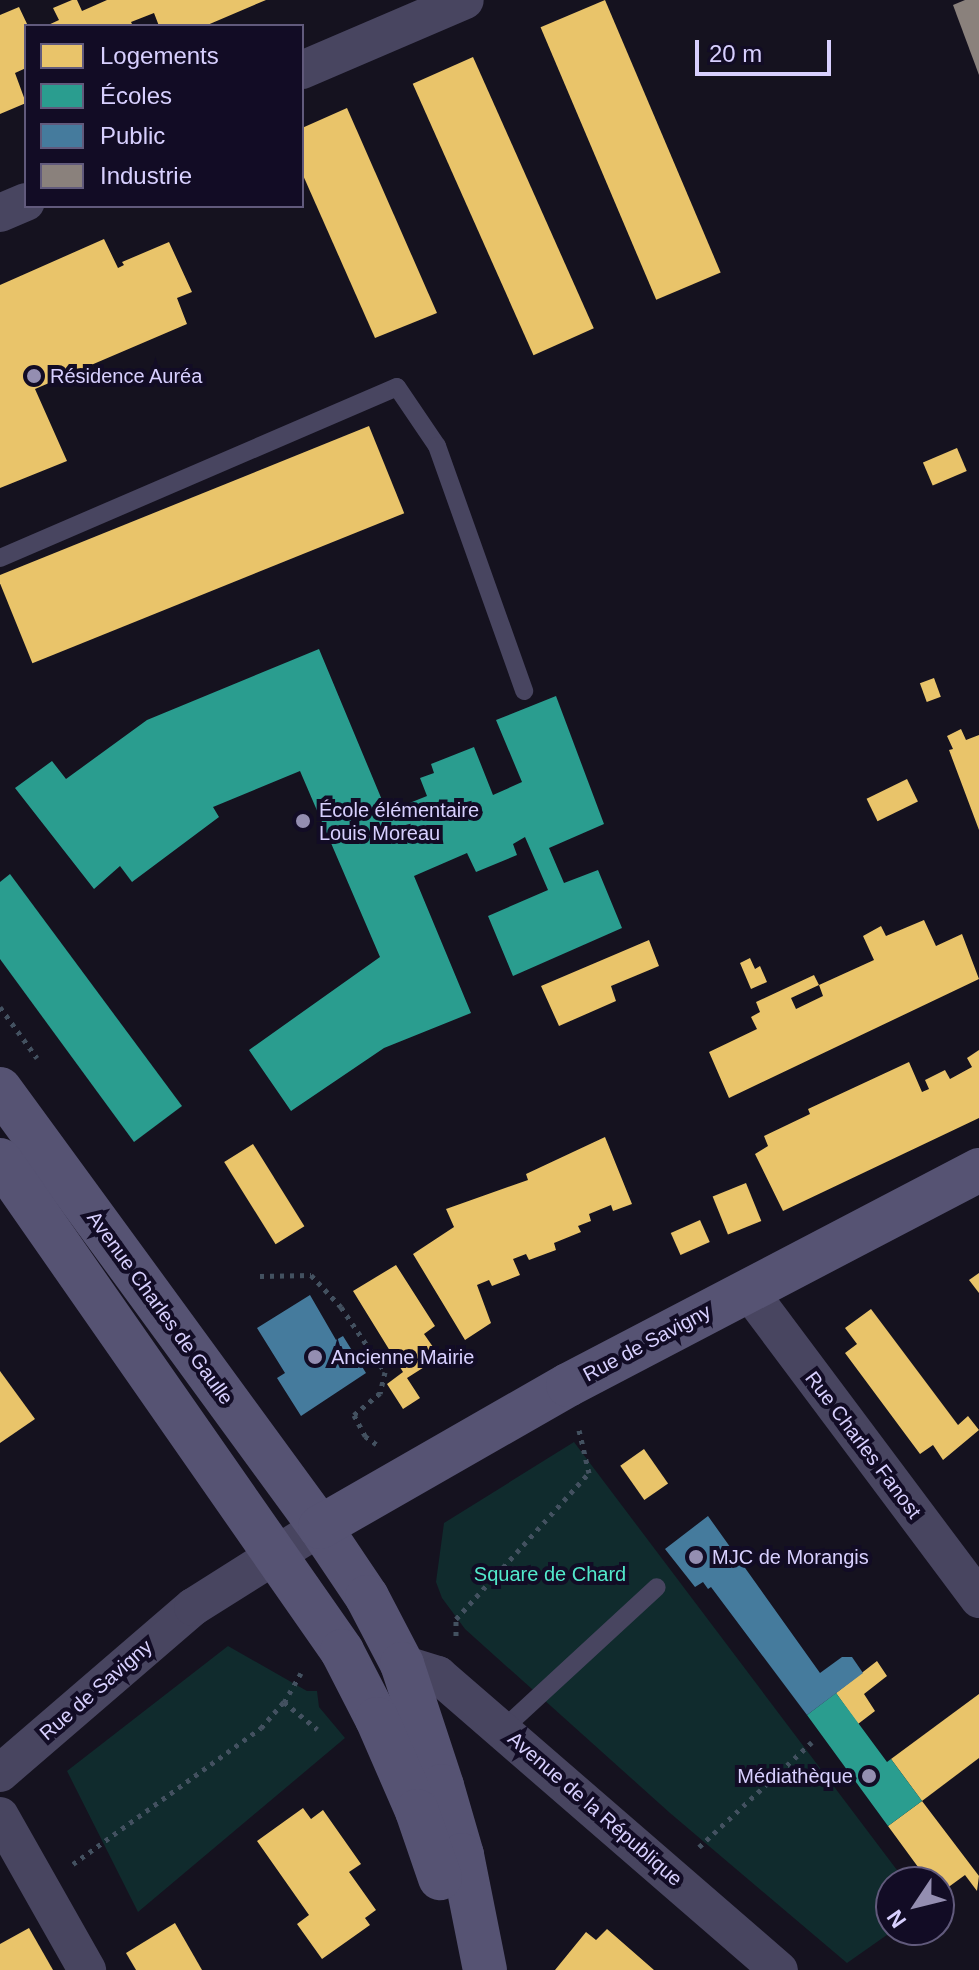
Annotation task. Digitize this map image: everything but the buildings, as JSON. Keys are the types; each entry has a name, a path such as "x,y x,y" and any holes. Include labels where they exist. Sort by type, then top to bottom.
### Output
{"main road":[{"name":"Avenue Charles de Gaulle","path":"0,1089 420,1669 485,1970"},
{"path":"0,1160 342,1651 377,1719 430,1847 464,1970"},
{"name":"Rue de Savigny","path":"320,1527 568,1385 979,1170"}],"street":[{"path":"304,69 465,0"},
{"path":"0,213 24,203"},
{"name":"Rue Charles Fanost","path":"748,1290 979,1599"},
{"name":"Rue de Savigny","path":"0,1773 193,1607 320,1527"},
{"name":"Avenue de la République","path":"420,1669 503,1729 779,1970"},
{"path":"0,1738 45,1734"},
{"path":"0,1816 87,1970"}],"lane":[{"path":"0,558 397,387 437,446 524,691"},
{"path":"503,1729 657,1587"}],"path":[{"path":"0,1007 29,1046"},
{"path":"260,1276 311,1275 341,1307 385,1372 380,1393 354,1415 365,1436 377,1444"},
{"path":"420,1669 455,1652 456,1619 589,1473 568,1385"},
{"path":"566,1438 593,1423"},
{"path":"40,1888 261,1728 284,1702 304,1668"},
{"path":"284,1702 317,1729"},
{"path":"669,1875 812,1742"}],"green space":[{"name":"Square de Chard","path":"574,1442 894,1866 875,1866 875,1943 847,1963 670,1813 465,1629 442,1598 436,1582 444,1523"},
{"path":"228,1646 307,1691 317,1691 319,1707 345,1738 138,1912 67,1771"}],"place":[{"name":"Résidence Auréa","path":"34,376"},
{"name":"École élémentaire Louis Moreau","path":"303,821"},
{"name":"Ancienne Mairie","path":"315,1357"},
{"name":"MJC de Morangis","path":"696,1557"},
{"name":"Médiathèque","path":"869,1776"}]}
